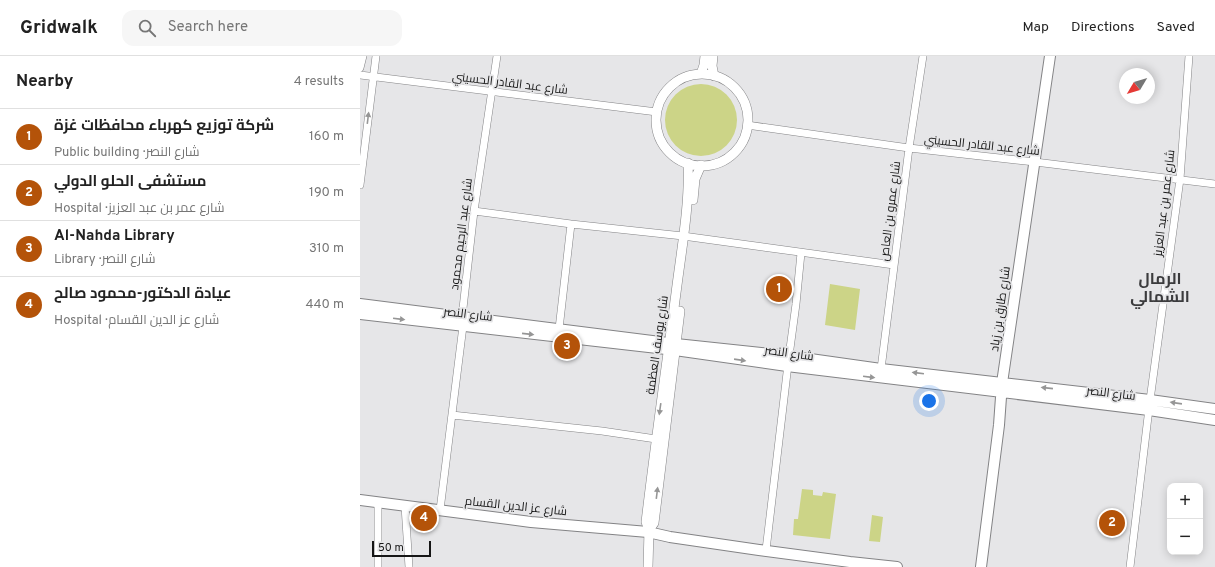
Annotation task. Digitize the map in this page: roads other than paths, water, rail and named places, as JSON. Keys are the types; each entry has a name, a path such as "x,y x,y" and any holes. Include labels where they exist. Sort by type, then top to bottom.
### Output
{"main road":[{"name":"شارع طارق بن زياد","path":"981,567 999,425 1002,388 1050,56"},
{"name":"شارع النصر","path":"360,304 463,322 1002,388 1150,400 1215,409"},
{"name":"شارع النصر","path":"360,314 559,329 672,347"},
{"name":"شارع النصر","path":"788,361 881,369 1215,420"},
{"name":"شارع عز الدين القسام","path":"360,500 405,508 567,530 648,533"},
{"name":"شارع عز الدين القسام","path":"360,504 378,504"},
{"name":"شارع عز الدين القسام","path":"405,508 440,510 531,522 648,533 766,550 850,565 897,567"}],"street":[{"path":"360,68 363,56"},
{"path":"360,184 376,56"},
{"name":"شارع عبد الرحيم محمود","path":"440,510 463,322 474,211 497,56"},
{"path":"701,74 705,56"},
{"path":"714,56 712,66 714,76"},
{"name":"شارع عمرو بن العاص","path":"881,369 909,148 923,56"},
{"name":"شارع عمر بن عبد العزيز","path":"1130,567 1150,400 1180,180 1189,56"},
{"path":"701,74 714,76 729,83 740,94 746,109 747,126 744,139 731,155 720,162 701,166 688,163 673,155 662,141 656,124 657,112 663,95 677,81 688,76 701,74"},
{"name":"شارع عبد القادر الحسيني","path":"360,75 373,78 657,112"},
{"name":"شارع عبد القادر الحسيني","path":"747,126 909,148 1215,184"},
{"name":"شارع يوسف العظمة","path":"686,237 689,178 688,163"},
{"name":"شارع يوسف العظمة","path":"648,533 654,523 672,347 686,237 695,179 701,166"},
{"path":"474,211 686,237 894,265"},
{"path":"559,329 571,224"},
{"path":"766,550 801,252"},
{"name":"شارع يوسف العظمة","path":"648,567 648,533 646,522 656,439 672,347"},
{"path":"452,415 602,431 656,439"},
{"path":"378,504 378,567"},
{"path":"405,508 409,567"}],"place":[{"name":"شركة توزيع كهرباء محافظات غزة","path":"779,289"},
{"name":"Al-Nahda Library","path":"567,346"},
{"name":"عيادة الدكتور-محمود صالح","path":"424,518"},
{"name":"مستشفى الحلو الدولي","path":"1112,523"}],"district":[{"name":"الرمال الشمالي","path":"1160,287"}]}
